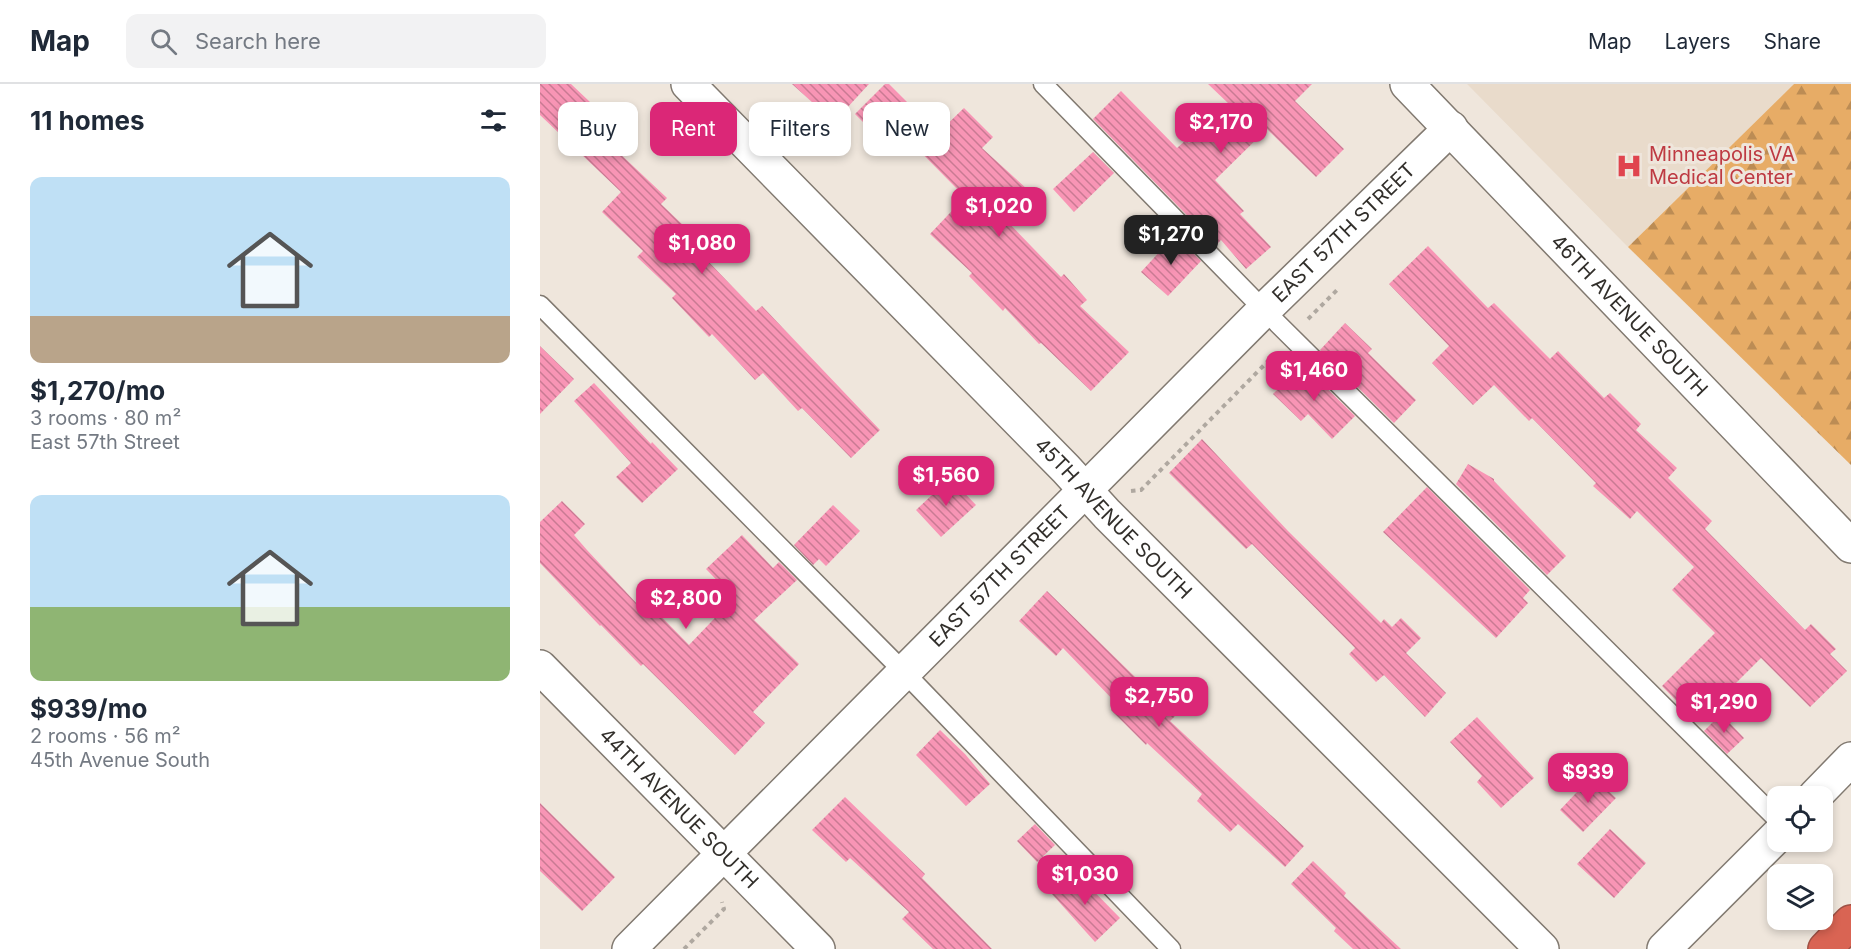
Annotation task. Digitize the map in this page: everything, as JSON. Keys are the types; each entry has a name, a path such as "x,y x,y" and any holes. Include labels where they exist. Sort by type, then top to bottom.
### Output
{"highway":[{"path":"1826,949 1851,922"}],"street":[{"name":"45TH AVENUE SOUTH","path":"688,84 1085,490 1542,949"},
{"name":"46TH AVENUE SOUTH","path":"1407,84 1851,546"},
{"name":"EAST 57TH STREET","path":"629,949 1264,310 1451,128"},
{"name":"44TH AVENUE SOUTH","path":"540,667 818,949"},
{"path":"1825,786 1851,759"},
{"path":"1664,949 1767,846"}],"lane":[{"path":"1043,84 1264,310 1767,808"},
{"path":"540,305 903,672 1171,949"}],"path":[{"path":"684,949 724,909 722,898"}],"shaded area":[{"name":"Minneapolis VA Medical Center","path":"1467,84 1794,84 1628,247"}],"green space":[{"path":"1794,84 1851,84 1851,465 1628,247"}],"building":[{"path":"540,84 571,84 590,102 558,102 558,132 540,115"},
{"path":"792,84 869,84 851,104 812,102"},
{"path":"885,84 889,84 907,102 867,102"},
{"path":"1208,84 1312,84 1295,101 1344,149 1316,177 1267,129 1215,180 1244,211 1240,214 1271,247 1246,269 1221,240 1216,245 1093,119 1121,91 1177,148 1186,140 1189,143 1229,104"},
{"path":"863,106 863,122 855,114"},
{"path":"964,108 993,137 982,148 1028,190 1002,216 1061,277 1064,274 1087,300 1080,306 1129,352 1091,391 1041,343 1039,344 1005,308 1003,311 969,276 972,273 930,234 965,197 925,156 950,156 950,121"},
{"path":"1093,152 1114,173 1074,212 1053,189"},
{"path":"583,156 622,156 667,198 661,204 707,248 701,254 756,311 762,306 880,430 851,458 802,408 798,411 763,373 755,380 712,334 709,337 672,298 676,294 637,257 643,251 602,212 621,192"},
{"path":"1175,235 1201,261 1168,296 1141,272"},
{"path":"1428,246 1488,308 1494,303 1550,359 1558,351 1604,398 1610,393 1641,424 1636,430 1677,468 1668,478 1712,521 1705,529 1805,630 1811,624 1836,649 1830,654 1847,671 1810,707 1761,658 1697,722 1662,686 1715,633 1672,590 1694,567 1637,511 1630,519 1593,486 1596,483 1532,418 1529,421 1494,385 1473,405 1432,363 1449,346 1389,284"},
{"path":"1345,323 1372,349 1368,353 1416,400 1394,423 1320,350"},
{"path":"540,346 574,379 540,414"},
{"path":"1301,366 1302,368 1304,366 1355,416 1332,439 1308,414 1301,421 1273,394"},
{"path":"594,383 651,444 652,442 678,469 642,503 616,477 631,463 574,401"},
{"path":"1202,439 1288,531 1381,623 1384,619 1392,627 1401,618 1421,638 1406,653 1446,693 1425,717 1384,675 1376,682 1349,654 1355,648 1252,544 1246,549 1169,473"},
{"path":"1468,464 1494,479 1566,556 1547,575 1456,484"},
{"path":"950,478 976,505 941,537 916,510"},
{"path":"1427,487 1530,590 1523,598 1528,603 1496,638 1383,532"},
{"path":"562,501 585,524 574,535 587,550 639,606 645,600 689,645 734,598 706,569 742,535 773,568 779,562 797,580 754,620 799,664 753,712 765,723 735,755 643,664 641,666 600,626 540,563 540,522"},
{"path":"833,505 860,531 826,566 819,559 813,565 794,545"},
{"path":"1047,591 1175,716 1170,721 1304,846 1285,867 1238,824 1230,832 1197,801 1202,794 1147,743 1146,745 1111,710 1117,704 1063,648 1056,656 1019,621"},
{"path":"1721,714 1744,738 1727,754 1704,731"},
{"path":"1477,717 1534,778 1501,808 1477,782 1482,776 1450,742"},
{"path":"940,730 965,754 990,784 966,806 916,755"},
{"path":"1592,776 1616,798 1583,832 1560,810"},
{"path":"845,797 925,874 922,878 992,949 933,949 902,919 909,912 850,858 846,862 812,830"},
{"path":"540,803 615,877 582,911 540,871"},
{"path":"1035,824 1055,845 1037,862 1017,841"},
{"path":"1610,829 1646,863 1614,898 1577,864"},
{"path":"1313,861 1346,893 1344,896 1401,949 1353,949 1334,931 1336,928 1291,884"},
{"path":"1074,871 1120,918 1095,942 1051,893"}],"place":[{"name":"Minneapolis VA Medical Center","path":"1629,166"}]}
